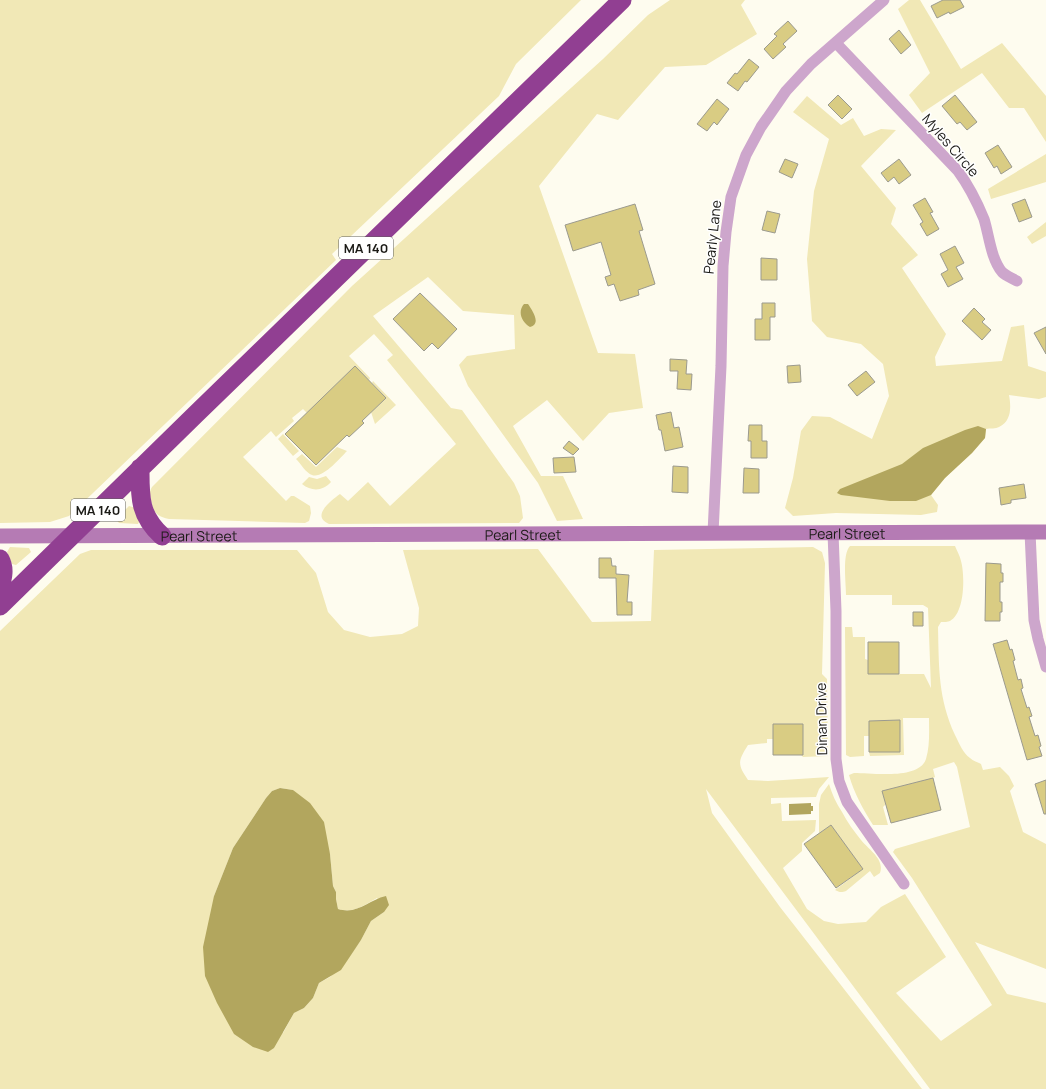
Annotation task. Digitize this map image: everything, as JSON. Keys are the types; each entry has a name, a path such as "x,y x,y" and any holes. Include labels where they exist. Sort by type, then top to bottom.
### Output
{"highway":[{"name":"MA 140","path":"0,606 622,0"},
{"path":"140,468 141,502 150,522 162,536"},
{"path":"0,559 3,564 4,574 0,587"}],"main road":[{"name":"Pearl Street","path":"0,536 1046,532"}],"street":[{"name":"Pearly Lane","path":"713,533 721,366 723,266 731,197 746,155 772,108 801,74 884,0"},
{"name":"Myles Circle","path":"836,42 958,171 971,191 979,208 994,255 1001,271 1008,277 1017,281"},
{"path":"1030,532 1034,620 1046,667"},
{"name":"Dinan Drive","path":"833,533 836,611 836,759 839,781 847,802 854,814 904,884"}],"shaded area":[{"path":"0,0 581,0 516,64 499,96 332,254 336,260 69,516 50,522 0,523"},
{"path":"670,0 745,0 741,5 757,34 706,65 665,67 618,120 597,114 539,186 598,353 635,354 643,408 609,413 583,441 547,400 513,426 541,476 563,476 583,519 557,521 538,483 468,386 459,365 467,356 515,349 514,315 463,311 428,277 373,316 451,408 462,410 514,483 520,496 523,518 519,523 329,524 324,521 322,513 324,508 332,500 340,494 348,501 368,482 390,506 456,444 387,360 393,355 374,334 349,356 370,378 369,380 355,366 307,413 303,409 292,418 294,421 276,437 271,431 243,457 286,501 291,496 294,496 310,506 311,513 309,521 305,523 169,519 158,515 153,508 150,496 152,487 352,286 603,59 648,15"},
{"path":"909,0 920,0 961,69 1002,43 1046,96 1046,142 1024,108 1009,108 982,73 922,113 909,95 930,73 898,9"},
{"path":"807,96 841,125 853,118 864,136 881,129 896,130 861,166 896,208 891,224 918,255 902,268 946,334 935,357 936,366 1002,361 1011,327 1024,325 1028,366 1046,372 1046,397 1039,399 1009,395 1010,413 1006,421 998,428 986,429 985,438 972,453 945,478 931,495 938,505 937,512 921,515 836,513 793,516 785,508 793,478 801,431 812,416 830,417 872,439 889,396 883,364 861,344 827,337 812,321 807,259 814,191 829,139 793,112"},
{"path":"1046,154 1046,182 991,199 988,189"},
{"path":"1046,222 1046,236 1032,244 1027,237"},
{"path":"524,304 528,304 536,320 534,325 530,327 521,317 521,310"},
{"path":"373,381 396,405 375,424 371,412 386,398 372,383"},
{"path":"978,426 986,429 985,438 972,453 945,478 931,495 916,501 890,501 841,495 837,493 840,489 902,464 923,448"},
{"path":"283,434 299,451 293,456 278,439"},
{"path":"337,447 347,451 331,467 321,474 312,475 296,459 302,454 316,467"},
{"path":"326,476 331,482 321,489 313,489 302,484 309,477 317,479"},
{"path":"129,506 136,508 141,518 138,524 119,523 116,519"},
{"path":"850,546 955,546 960,557 963,575 963,593 959,610 955,617 950,621 941,622 938,627 939,669 942,695 949,721 963,751 971,759 981,764 983,770 1000,767 1009,776 1014,786 1010,791 1023,832 1046,844 1046,969 975,942 1007,994 1046,1003 1046,1089 930,1089 706,789 712,813 780,907 922,1089 0,1089 0,631 80,554 91,550 297,550 316,573 328,612 344,630 370,637 402,634 418,626 419,608 403,550 538,549 592,622 651,621 654,550 813,547 822,552 825,563 822,674 827,679 828,756 803,757 773,724 773,739 767,739 767,743 748,745 740,762 742,770 748,780 768,781 829,777 819,789 816,797 771,798 771,804 781,803 782,821 816,820 815,831 802,843 802,851 783,868 807,909 824,921 838,924 866,922 881,907 905,894 946,957 896,993 941,1041 992,1005 912,878 893,852 895,849 970,827 957,767 954,762 933,769 935,777 933,778 883,791 886,804 883,807 888,825 873,825 856,795 849,775 854,773 905,773 922,766 926,759 928,749 929,718 903,718 904,755 870,756 869,752 900,752 899,720 869,721 869,736 864,736 864,756 850,757 846,755 845,627 852,627 853,637 865,637 865,659 868,660 869,674 924,674 931,688 928,608 923,605 892,605 892,595 846,595 845,562","holes":["280,788 293,790 330,854 333,886 336,892 338,909 354,910 377,898 384,912 371,921 361,940 351,954 330,977 319,983 313,998 304,1008 294,1013 283,1033 214,896 233,848 266,798 272,791"]},
{"path":"10,547 29,548 31,552 16,565 12,564 7,552"},
{"path":"829,784 836,802 846,819 861,840 878,859 881,868 880,873 874,877 870,871 843,892 835,890 863,869 831,825 819,833 819,804 821,795"},
{"path":"280,788 293,790 310,803 324,822 330,854 333,886 336,892 338,909 357,909 386,896 389,905 384,912 371,921 361,940 341,970 319,983 313,998 304,1008 294,1013 274,1048 268,1052 253,1047 234,1034 217,1003 205,976 203,947 214,896 233,848 266,798 272,791"},
{"path":"811,803 811,806 813,806 813,811 811,811 811,814 789,815 789,804"}],"building":[{"path":"943,0 960,0 964,7 950,14 949,12 937,18 931,6"},
{"path":"788,21 797,31 783,44 786,47 773,59 764,49 777,36 774,34"},
{"path":"899,30 911,45 901,54 889,39"},
{"path":"749,59 759,67 747,82 745,81 738,91 727,83 735,73 737,74"},
{"path":"838,95 852,109 842,119 828,105"},
{"path":"955,95 977,122 967,130 960,122 957,124 942,106"},
{"path":"717,99 729,109 717,125 714,122 707,131 697,124"},
{"path":"998,145 1012,167 1001,174 997,166 994,168 985,153"},
{"path":"785,159 798,164 792,178 779,172"},
{"path":"899,159 911,175 899,184 894,177 888,182 881,173"},
{"path":"925,198 933,212 930,213 939,229 927,236 920,224 923,222 913,205"},
{"path":"1025,199 1032,217 1019,222 1012,204"},
{"path":"635,204 643,230 639,231 655,284 638,290 639,295 620,301 614,284 608,286 605,277 611,275 601,242 573,251 565,225"},
{"path":"767,211 780,214 775,233 762,230"},
{"path":"955,246 964,263 956,267 963,279 948,287 941,274 948,270 940,254"},
{"path":"761,258 777,259 777,280 761,280"},
{"path":"420,293 457,329 438,349 432,343 424,351 393,319"},
{"path":"762,303 775,303 775,317 770,317 770,340 755,340 755,319 762,319"},
{"path":"974,308 985,319 982,322 991,330 982,340 962,321"},
{"path":"1046,327 1046,354 1034,333"},
{"path":"670,359 687,360 686,374 692,374 691,390 677,389 678,371 670,371"},
{"path":"800,365 801,382 788,383 787,366"},
{"path":"355,366 386,398 362,421 364,423 349,437 347,435 316,465 285,434"},
{"path":"866,371 875,382 857,396 848,385"},
{"path":"671,412 674,428 679,427 683,447 665,451 661,430 659,430 656,415"},
{"path":"749,425 762,425 762,441 767,441 767,458 751,458 751,441 748,441"},
{"path":"569,441 579,449 573,455 563,448"},
{"path":"574,457 576,472 554,473 553,458"},
{"path":"673,466 688,467 688,493 672,492"},
{"path":"744,468 759,469 759,493 743,493"},
{"path":"1024,484 1026,498 1011,500 1011,503 1001,505 999,488"},
{"path":"599,558 611,558 612,566 616,566 616,574 629,575 627,602 632,602 632,615 617,615 616,578 599,578"},
{"path":"986,563 1001,564 1003,582 1000,582 1000,602 1002,602 1002,612 1000,612 1000,621 985,621"},
{"path":"913,612 923,612 923,626 913,626"},
{"path":"1007,640 1010,650 1012,649 1015,660 1013,661 1018,680 1021,679 1023,688 1021,689 1027,708 1029,707 1032,716 1029,717 1035,736 1038,735 1041,746 1039,747 1042,756 1027,760 993,644"},
{"path":"868,642 899,642 899,674 868,674"},
{"path":"900,720 900,752 869,752 869,721"},
{"path":"773,724 803,724 803,755 773,755"},
{"path":"933,778 941,810 891,823 882,791"},
{"path":"1046,780 1046,814 1044,814 1035,784"},
{"path":"831,825 863,869 836,888 804,844"}]}
